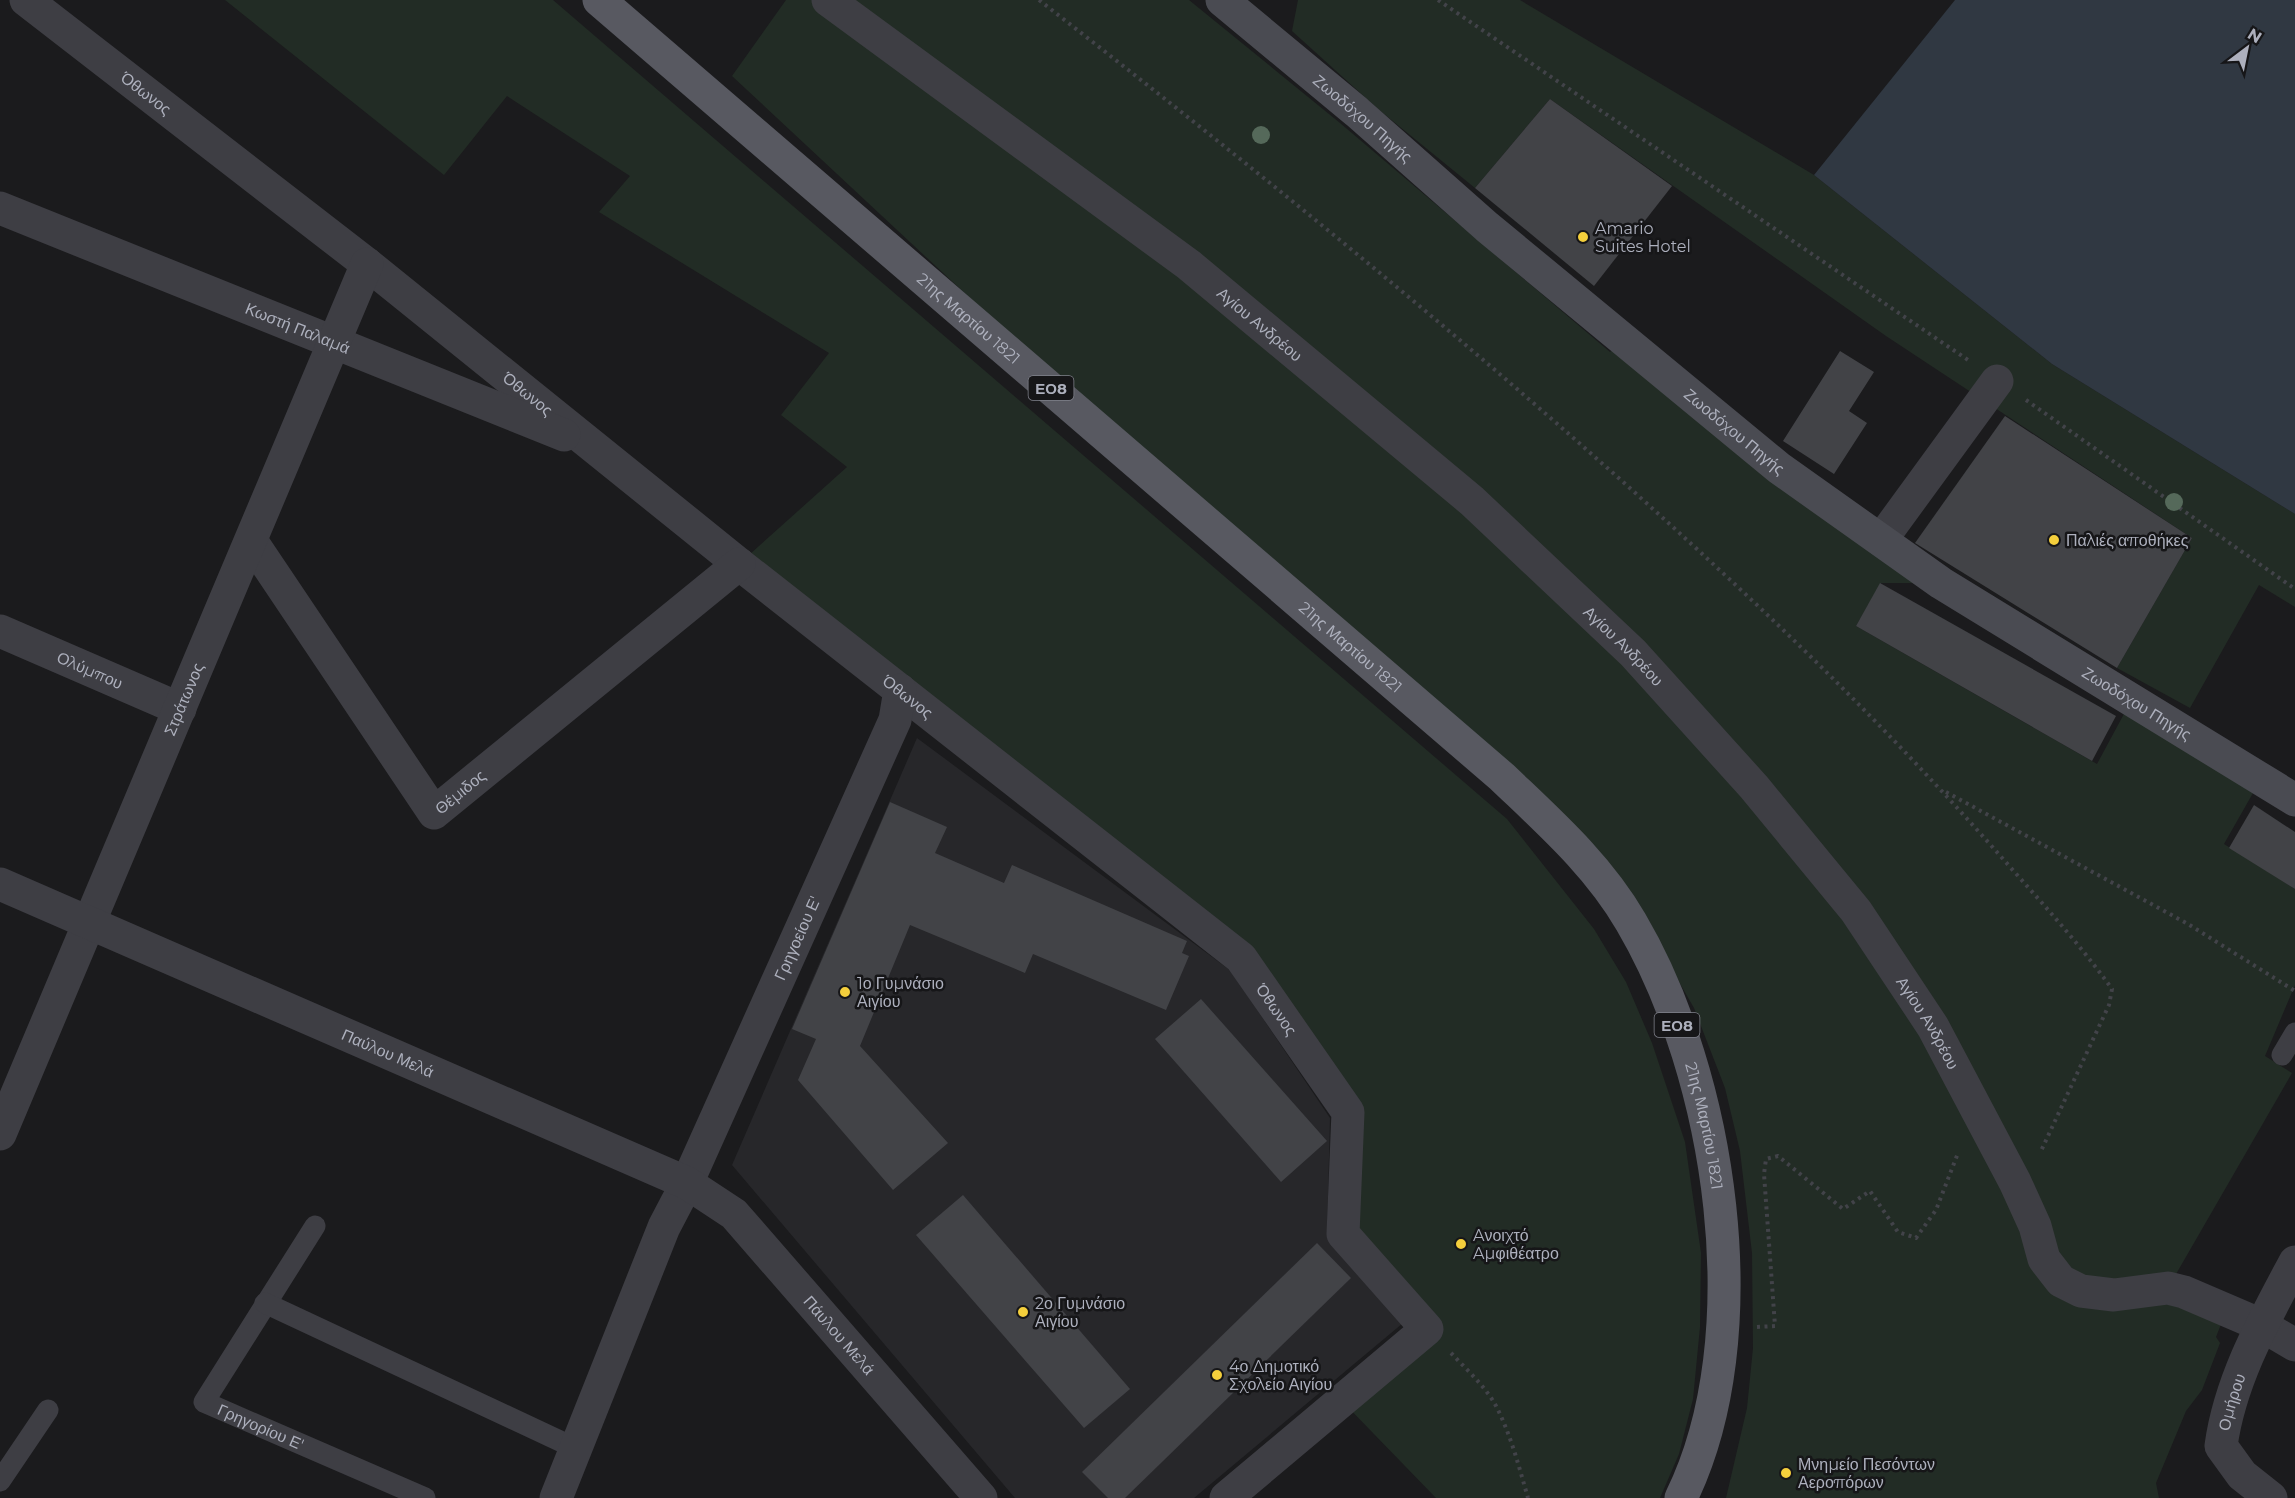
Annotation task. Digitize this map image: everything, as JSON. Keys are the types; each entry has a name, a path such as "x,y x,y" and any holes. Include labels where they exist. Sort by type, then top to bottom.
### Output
{"main road":[{"name":"21ης Μαρτίου 1821","path":"598,0 1502,777 1564,836 1603,880 1632,923 1674,1018 1710,1138 1718,1186 1724,1252 1721,1358 1714,1403 1701,1454 1681,1498"},
{"name":"Ζωοδόχου Πηγής","path":"1222,0 1779,468 1941,583 2295,800"}],"street":[{"name":"Όθωνος","path":"26,0 367,264 739,564 1241,958 1348,1112 1343,1234 1427,1329"},
{"name":"Αγίου Ανδρέου","path":"828,0 1189,265 1473,501 1633,652 1754,787 1856,911 1933,1027 2015,1182 2035,1226 2044,1259 2061,1281 2081,1291 2114,1295 2168,1288 2184,1292 2261,1325 2295,1345"},
{"name":"Κωστή Παλαμά","path":"0,208 597,448"},
{"name":"Στράτωνος","path":"0,1134 252,542 367,264"},
{"path":"1881,540 1997,381"},
{"name":"Θέμιδος","path":"252,542 435,813 739,564"},
{"name":"Ολύμπου","path":"0,631 180,709"},
{"name":"Γρηγοείου Ε'","path":"687,1183 895,720 900,690"},
{"name":"Παύλου Μελά","path":"0,884 687,1183"},
{"path":"556,1498 664,1227 687,1183"},
{"name":"Πάυλου Μελά","path":"687,1183 734,1214 981,1498"},
{"name":"Ομήρου","path":"2271,1498 2242,1475 2221,1446 2226,1412 2261,1325 2295,1262"},
{"path":"1226,1498 1427,1329"}],"lane":[{"path":"2282,1055 2295,1033"},
{"name":"Γρηγορίου Ε'","path":"315,1226 204,1402 425,1498"},
{"path":"265,1303 577,1449"},
{"path":"0,1481 48,1410"}],"path":[{"path":"1039,0 1202,127 1449,329 1530,399 1793,638 1942,790 2080,946 2112,989 2109,1005 2040,1149 2041,1156"},
{"path":"1438,0 1904,315 2295,589"},
{"path":"1942,790 2188,924 2295,991"},
{"path":"1775,1326 1764,1174 1766,1159 1778,1156 1843,1209 1870,1191 1898,1232 1916,1238 1936,1210 1975,1110"},
{"path":"1427,1329 1478,1381 1496,1405 1514,1449 1528,1498"}],"shaded area":[{"path":"225,0 553,0 1507,819 1594,929 1626,982 1652,1043 1685,1142 1701,1253 1700,1327 1693,1399 1679,1454 1660,1498 1436,1498 1341,1400 1427,1329 1343,1234 1348,1112 1241,958 739,564 847,467 781,415 829,353 599,212 630,176 507,96 444,175"},
{"path":"786,0 1189,0 1340,123 1610,352 1622,340 1941,583 1881,583 1856,626 2097,764 2125,712 2253,793 2224,844 2295,889 2295,985 2265,1056 2292,1073 2168,1288 2227,1309 2216,1337 2220,1343 2202,1390 2186,1411 2156,1483 2159,1498 1726,1498 1747,1408 1753,1348 1752,1253 1740,1151 1725,1088 1694,1008 1628,893 1404,703 732,76"},
{"path":"1298,0 1520,0 1814,175 2052,364 2295,514 2295,607 2259,585 2190,708 2117,668 2192,538 1886,336 1550,99 1475,188 1378,109 1292,31"},
{"path":"1955,0 2295,0 2295,514 2052,364 1814,175"},
{"path":"917,738 1231,971 1330,1118 1327,1235 1403,1323 1194,1498 1015,1498 732,1165"}],"building":[{"name":"Amario Suites Hotel","path":"1550,99 1672,186 1594,286 1475,188"},
{"path":"1840,351 1874,372 1849,411 1867,423 1834,474 1783,441"},
{"name":"Παλιές αποθήκες","path":"2005,416 2192,538 2117,668 1915,543"},
{"path":"1880,583 2116,716 2092,761 1856,626"},
{"name":"1ο Γυμνάσιο Αιγίου","path":"890,802 947,827 935,853 1004,883 1012,865 1187,941 1182,953 1189,956 1166,1010 1033,954 1025,973 910,925 860,1046 948,1143 893,1190 798,1080 816,1039 792,1029"},
{"path":"2254,805 2295,832 2295,889 2229,848"},
{"path":"1201,999 1327,1141 1281,1182 1155,1039"},
{"name":"2ο Γυμνάσιο Αιγίου","path":"963,1195 1130,1389 1084,1428 916,1235"},
{"name":"4ο Δημοτικό Σχολείο Αιγίου","path":"1317,1243 1351,1278 1125,1498 1108,1498 1082,1472"}],"place":[{"name":"Amario Suites Hotel","path":"1583,237"},
{"name":"Παλιές αποθήκες","path":"2054,540"},
{"name":"1ο Γυμνάσιο Αιγίου","path":"845,992"},
{"name":"Aνοιχτό Aμφιθέατρο","path":"1461,1244"},
{"name":"2ο Γυμνάσιο Αιγίου","path":"1023,1312"},
{"name":"4ο Δημοτικό Σχολείο Αιγίου","path":"1217,1375"},
{"name":"Μνημείο Πεσόντων Αεροπόρων","path":"1786,1473"}]}
